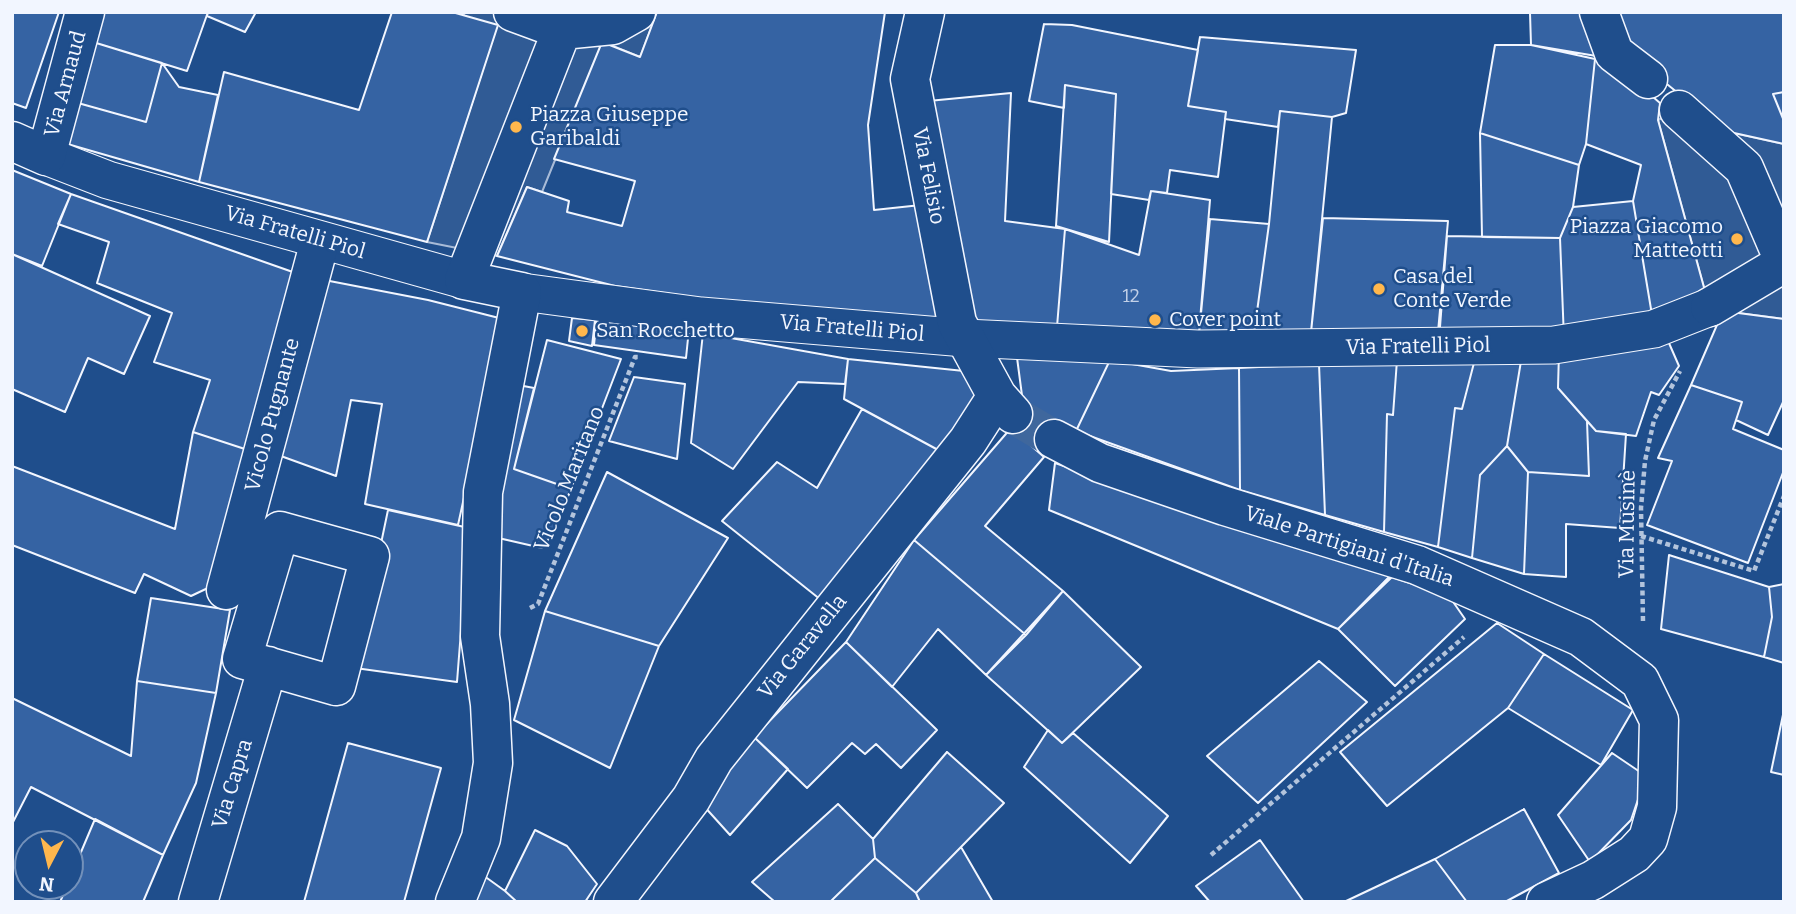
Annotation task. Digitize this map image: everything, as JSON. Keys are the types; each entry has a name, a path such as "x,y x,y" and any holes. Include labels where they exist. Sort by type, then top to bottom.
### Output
{"street":[{"name":"Via Arnaud","path":"47,156 85,12"},
{"path":"513,12 562,30 613,25 636,12"},
{"name":"Via Felisio","path":"925,12 909,79 957,323 965,338"},
{"path":"1599,12 1614,52 1648,79"},
{"path":"464,280 562,30"},
{"path":"1679,110 1744,168 1784,262 1710,307"},
{"name":"Via Fratelli Piol","path":"12,141 108,180 464,280 522,292 701,316 965,338 1198,349 1554,345 1654,329 1710,307"},
{"name":"Vicolo Pugnante","path":"226,590 320,241"},
{"path":"455,902 481,838 493,763 490,704 480,636 483,492 522,292"},
{"name":"Via Garavella","path":"613,902 691,799 713,759 968,441 1005,405 965,338"},
{"name":"Viale Partigiani d'Italia","path":"1054,439 1100,463 1225,506 1417,565 1581,636 1640,681 1660,720 1657,807 1648,839 1634,854 1593,880 1546,902"},
{"name":"Via Capra","path":"198,902 268,666"}],"path":[{"name":"Vicolo Maritano","path":"480,636 538,604 635,357 647,358"},
{"name":"Via Musinè","path":"1642,630 1644,558 1641,536 1645,461 1654,420"},
{"path":"1641,536 1754,571 1784,496"},
{"path":"1211,855 1504,602"}],"shaded area":[{"name":"Piazza Giuseppe Garibaldi","path":"465,12 657,12 640,57 603,42 542,192 527,187 497,256 427,242 497,26 463,16"},
{"name":"Piazza Giacomo Matteotti","path":"1691,105 1725,131 1784,144 1784,319 1723,311 1708,302 1658,120"}],"building":[{"path":"12,12 59,12 26,108 12,103"},
{"path":"102,12 208,12 187,71 93,42"},
{"path":"208,12 256,12 245,32 207,16"},
{"path":"392,12 452,12 498,25 427,242 199,182 224,72 359,110"},
{"path":"657,12 885,12 868,125 874,210 921,205 945,321 901,327 615,286 497,256 527,187 569,201 567,212 622,226 635,181 554,159 602,42 640,57"},
{"path":"1527,12 1590,12 1608,58 1531,45 1530,13"},
{"path":"1605,12 1784,12 1784,92 1773,94 1784,121 1784,144 1725,131 1621,47"},
{"path":"1044,24 1072,25 1198,50 1188,106 1226,112 1218,177 1170,170 1167,193 1151,191 1149,200 1111,194 1116,94 1065,85 1064,108 1029,101"},
{"path":"1200,37 1356,50 1346,113 1332,117 1280,111 1278,127 1225,119 1226,112 1188,106"},
{"path":"93,42 162,63 146,122 78,103"},
{"path":"1495,45 1531,45 1595,59 1586,144 1579,165 1480,133"},
{"path":"1608,58 1660,103 1658,120 1708,302 1653,321 1633,201 1641,165 1586,144 1595,59"},
{"path":"162,63 179,87 218,95 199,182 64,143 78,103 146,122"},
{"path":"1065,85 1116,94 1109,242 1056,226"},
{"path":"1784,92 1784,121 1773,94"},
{"path":"1011,93 1005,221 1065,229 1056,339 965,321 918,102"},
{"path":"1280,111 1332,117 1310,342 1253,341 1269,224"},
{"path":"1480,133 1579,165 1573,207 1560,238 1482,237"},
{"path":"12,170 71,194 42,266 12,254"},
{"path":"1151,191 1210,200 1198,345 1056,339 1065,229 1139,255"},
{"path":"71,194 307,277 257,453 193,432 210,380 154,362 172,313 97,283 109,242 58,224"},
{"path":"1633,201 1653,321 1564,339 1560,238 1573,207"},
{"name":"Casa del Conte Verde","path":"1323,218 1448,221 1437,343 1310,342"},
{"path":"1210,219 1269,224 1253,341 1198,345"},
{"path":"1447,236 1560,238 1564,339 1439,340"},
{"path":"12,254 150,316 124,374 88,358 65,412 12,389"},
{"path":"314,278 428,300 503,319 458,525 365,504 382,404 351,400 336,476 267,451"},
{"path":"598,307 690,319 686,358 594,345"},
{"path":"1723,311 1784,319 1784,400 1768,435 1736,420 1742,402 1691,385"},
{"name":"San Rocchetto","path":"572,318 595,320 592,346 569,341"},
{"path":"703,333 848,359 845,384 798,382 733,469 691,443"},
{"path":"1665,334 1679,366 1659,395 1651,392 1636,436 1596,431 1558,388 1559,352"},
{"path":"547,340 621,359 571,489 514,469"},
{"path":"1016,350 1110,360 1076,431 1023,403"},
{"path":"1559,352 1558,388 1587,421 1589,476 1528,472 1507,446 1522,355"},
{"path":"1522,355 1507,446 1480,475 1472,558 1438,547 1455,408 1462,409 1475,359"},
{"path":"848,359 964,371 980,398 940,451 844,399"},
{"path":"1475,359 1462,409 1455,408 1438,547 1384,532 1387,414 1393,415 1397,360"},
{"path":"1110,360 1171,371 1239,368 1240,490 1076,431"},
{"path":"1397,360 1393,415 1387,414 1384,532 1325,515 1319,364"},
{"path":"1319,364 1325,515 1240,490 1239,368"},
{"path":"634,377 685,384 677,459 609,441"},
{"path":"513,384 534,388 514,469 571,489 553,533 542,548 494,537"},
{"path":"1691,385 1742,402 1733,429 1784,450 1784,470 1748,563 1647,525 1672,461 1658,458"},
{"path":"862,409 940,451 821,600 722,521 777,462 817,488"},
{"path":"1587,421 1596,431 1626,434 1620,528 1566,524 1566,577 1524,574 1528,472 1589,476"},
{"path":"1011,428 1044,457 985,526 1063,591 1026,635 914,540"},
{"path":"193,432 257,453 210,587 191,596 144,574 135,593 12,545 12,466 175,529"},
{"path":"1507,446 1528,472 1524,574 1472,558 1480,475"},
{"path":"1055,463 1390,576 1338,629 1049,510"},
{"path":"607,472 728,538 659,646 545,611"},
{"path":"388,510 469,528 457,682 355,668"},
{"path":"914,540 1026,635 986,675 938,629 892,687 846,642"},
{"path":"1669,555 1769,587 1772,617 1764,657 1661,629"},
{"path":"1392,577 1449,596 1465,619 1395,686 1338,629"},
{"path":"1784,584 1784,663 1764,657 1772,617 1769,587"},
{"path":"1063,591 1141,667 1062,743 986,675"},
{"path":"151,598 230,610 216,693 137,681"},
{"path":"545,611 659,646 610,768 514,720"},
{"path":"1497,623 1544,654 1508,708 1387,806 1340,752"},
{"path":"846,642 937,730 901,768 876,744 865,754 852,743 807,788 754,737"},
{"path":"1544,654 1633,710 1601,765 1508,708"},
{"path":"1319,661 1367,702 1258,803 1207,756"},
{"path":"137,681 216,693 196,783 163,855 31,787 12,824 12,698 131,756"},
{"path":"1784,710 1784,775 1771,772"},
{"path":"1048,730 1062,743 1073,733 1168,816 1130,863 1024,767"},
{"path":"754,737 788,769 730,835 702,804"},
{"path":"348,743 441,768 404,902 304,902"},
{"path":"947,752 1004,803 916,893 875,858 873,839"},
{"path":"1612,753 1646,776 1631,820 1590,862 1558,815"},
{"path":"838,804 873,839 875,858 830,902 775,902 752,882"},
{"path":"1524,809 1559,873 1505,902 1467,902 1435,859"},
{"path":"95,819 163,855 143,902 60,902 84,900 84,845"},
{"path":"535,830 567,846 597,884 585,902 517,902 505,891"},
{"path":"1260,840 1304,902 1210,902 1196,886"},
{"path":"961,847 993,902 920,902 916,893"},
{"path":"875,858 916,893 920,902 830,902"},
{"path":"1435,859 1467,902 1344,902"},
{"path":"480,873 505,891 517,902 471,902"}],"tunnel":[{"path":"1014,415 1054,439"}],"place":[{"name":"Piazza Giuseppe Garibaldi","path":"516,127"},
{"name":"Piazza Giacomo Matteotti","path":"1737,239"},
{"name":"Casa del Conte Verde","path":"1379,289"},
{"name":"Cover point","path":"1155,320"},
{"name":"San Rocchetto","path":"582,331"}]}
